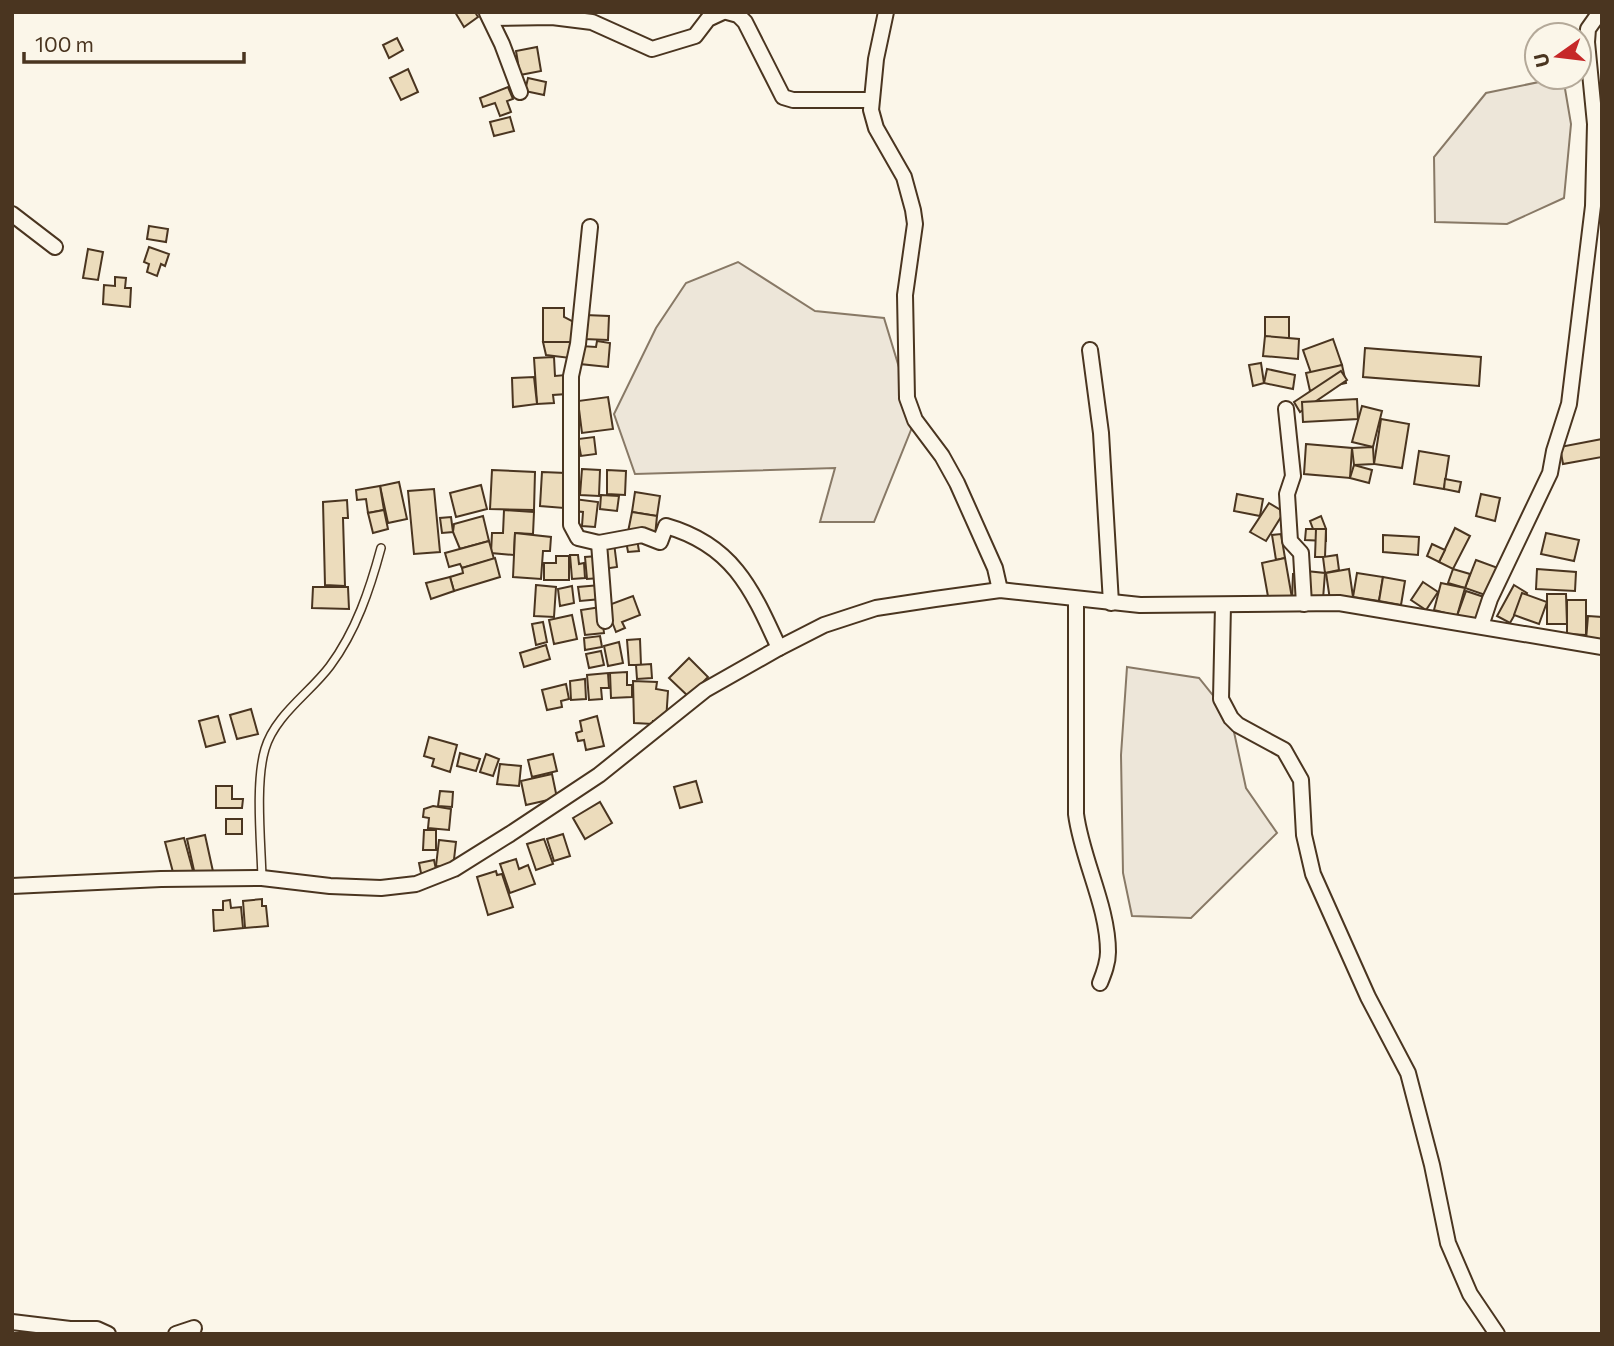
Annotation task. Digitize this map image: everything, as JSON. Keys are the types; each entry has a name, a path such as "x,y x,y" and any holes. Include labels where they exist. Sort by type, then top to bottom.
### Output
{"street":[{"path":"520,92 489,15 552,16 592,22 652,49 695,36 708,19 725,12 738,15 745,22 783,97 793,100 871,100"},
{"path":"886,12 876,58 871,110 876,128 904,177 915,224 905,295 907,398 911,412 957,482 995,568 1000,590"},
{"path":"1481,626 1490,599 1550,474 1554,451 1569,404 1594,181 1595,124 1588,29 1600,12"},
{"path":"12,214 55,247"},
{"path":"590,228 578,344 571,376 571,525 578,538 598,543 642,535 660,542 666,526 690,533 712,546 740,574 779,649"},
{"path":"1090,350 1101,433 1111,603"},
{"path":"1286,409 1293,476 1287,494 1290,541 1301,554 1304,604"},
{"path":"598,543 604,621"},
{"path":"12,886 161,879 262,878 330,886 381,888 416,884 453,869 599,775 705,690 824,625 876,608 1000,590 1140,606 1339,603 1602,647"},
{"path":"1076,599 1076,814 1080,840 1099,900 1107,942 1107,963 1100,983"},
{"path":"1223,605 1221,699 1238,725 1284,750 1301,780 1304,835 1313,874 1350,959 1408,1073 1426,1138 1448,1243 1470,1294 1497,1334"},
{"path":"12,1322 70,1329 97,1329 108,1334"},
{"path":"176,1334 194,1328"}],"lane":[{"path":"262,878 260,773 264,750 271,732 342,650 372,584 382,548"}],"shaded area":[{"path":"1523,85 1523,91 1565,91 1571,124 1564,198 1507,224 1435,222 1434,157 1486,93"},
{"path":"738,262 815,311 884,318 915,420 874,522 820,522 835,468 635,474 614,414 656,328 686,283"},
{"path":"1127,667 1199,678 1231,718 1246,788 1277,833 1191,918 1132,916 1123,873 1121,755"}],"building":[{"path":"455,12 475,12 478,17 464,27"},
{"path":"397,38 403,50 389,58 383,45"},
{"path":"537,47 541,71 520,75 516,51"},
{"path":"408,69 418,92 401,100 390,78"},
{"path":"528,78 546,82 544,95 525,91"},
{"path":"508,87 513,99 507,101 511,112 500,116 495,103 483,107 480,98"},
{"path":"510,117 514,131 494,136 490,122"},
{"path":"149,226 168,229 166,242 147,239"},
{"path":"149,247 169,254 165,266 161,264 157,276 147,272 149,264 144,262"},
{"path":"88,249 103,252 98,280 83,278"},
{"path":"115,277 126,278 125,288 131,288 130,307 103,304 104,285 115,286"},
{"path":"543,308 564,308 564,317 574,322 574,342 543,342"},
{"path":"585,315 609,316 608,340 584,339"},
{"path":"1265,317 1289,317 1289,338 1265,338"},
{"path":"1265,336 1299,339 1298,359 1263,356"},
{"path":"1333,339 1342,365 1312,376 1303,350"},
{"path":"597,341 610,343 608,367 580,364 581,346 596,347"},
{"path":"543,342 574,342 570,358 546,355"},
{"path":"1365,348 1481,357 1479,386 1363,377"},
{"path":"554,357 555,376 566,375 567,394 553,395 554,403 537,404 534,358"},
{"path":"1261,363 1264,383 1253,386 1249,365"},
{"path":"1342,365 1346,383 1310,391 1306,373"},
{"path":"1267,369 1295,375 1293,389 1264,383"},
{"path":"1341,371 1347,380 1300,412 1294,402"},
{"path":"534,377 537,404 513,407 512,378"},
{"path":"608,397 613,429 582,433 578,401"},
{"path":"1357,399 1358,419 1303,422 1302,402"},
{"path":"1362,406 1382,411 1373,447 1352,442"},
{"path":"1381,419 1409,424 1402,468 1374,464"},
{"path":"594,437 596,454 581,456 578,439"},
{"path":"1602,439 1602,457 1563,464 1560,447"},
{"path":"1306,444 1352,448 1350,478 1304,474"},
{"path":"1373,447 1374,464 1354,465 1352,448"},
{"path":"1419,451 1449,456 1444,489 1414,484"},
{"path":"1354,465 1372,470 1369,483 1350,478"},
{"path":"582,469 600,470 599,496 580,495"},
{"path":"492,470 535,472 534,510 490,509"},
{"path":"607,470 626,471 625,495 607,494"},
{"path":"542,472 566,473 564,508 540,506"},
{"path":"1445,479 1461,482 1459,492 1444,489"},
{"path":"399,482 407,519 388,523 380,486"},
{"path":"481,485 487,509 456,517 450,493"},
{"path":"380,486 384,510 368,513 366,499 357,500 356,490"},
{"path":"434,489 440,552 414,554 408,491"},
{"path":"635,492 660,496 657,516 632,512"},
{"path":"1237,494 1263,499 1260,516 1234,511"},
{"path":"1481,494 1500,498 1495,521 1476,516"},
{"path":"601,495 619,496 617,511 600,509"},
{"path":"574,499 598,502 595,527 582,526 583,512 573,511"},
{"path":"347,500 348,518 343,518 345,586 325,585 323,502"},
{"path":"1269,503 1284,512 1266,541 1250,532"},
{"path":"384,510 388,529 373,533 368,513"},
{"path":"504,510 534,512 533,534 515,533 514,555 491,553 492,533 503,533"},
{"path":"632,512 657,516 655,536 628,532"},
{"path":"483,516 489,541 460,549 453,532 454,524"},
{"path":"1321,516 1326,529 1315,534 1310,521"},
{"path":"451,517 453,532 442,533 440,518"},
{"path":"1455,528 1470,536 1453,569 1439,562"},
{"path":"1306,529 1326,529 1326,541 1305,540"},
{"path":"1316,529 1326,529 1325,557 1315,557"},
{"path":"515,533 551,537 550,551 543,551 541,579 513,577"},
{"path":"1546,533 1579,540 1574,561 1541,554"},
{"path":"1281,534 1285,558 1276,560 1272,535"},
{"path":"1383,535 1419,537 1418,555 1383,552"},
{"path":"637,539 639,551 628,552 626,541"},
{"path":"489,541 494,559 462,568 460,564 449,567 445,553"},
{"path":"614,543 617,567 603,569 600,545"},
{"path":"1432,544 1445,550 1439,562 1427,556"},
{"path":"570,555 578,555 579,564 584,563 585,578 572,579"},
{"path":"1337,555 1339,570 1325,573 1323,557"},
{"path":"556,556 569,556 569,580 544,580 544,563 556,563"},
{"path":"598,556 600,578 587,579 585,557"},
{"path":"495,558 500,577 454,591 450,577 463,573 462,568"},
{"path":"1285,558 1292,598 1269,602 1262,563"},
{"path":"1476,560 1498,568 1488,596 1465,588"},
{"path":"1349,569 1353,597 1330,600 1326,573"},
{"path":"1453,569 1470,574 1465,588 1448,583"},
{"path":"1537,569 1576,572 1575,591 1536,589"},
{"path":"1306,571 1325,573 1323,599 1304,598"},
{"path":"1357,573 1383,577 1379,601 1353,597"},
{"path":"1293,574 1297,574 1296,598 1292,598"},
{"path":"450,577 454,591 431,599 426,583"},
{"path":"1383,577 1405,581 1401,605 1379,601"},
{"path":"1423,582 1438,592 1426,610 1411,600"},
{"path":"1441,583 1465,588 1457,616 1434,610"},
{"path":"536,585 556,587 554,617 534,616"},
{"path":"600,585 601,599 580,601 578,587"},
{"path":"1514,585 1527,593 1510,623 1497,616"},
{"path":"572,586 574,603 560,606 558,589"},
{"path":"313,587 348,587 349,609 312,608"},
{"path":"1466,591 1487,598 1479,623 1457,616"},
{"path":"1522,593 1547,602 1539,624 1514,615"},
{"path":"1547,594 1566,594 1567,624 1547,624"},
{"path":"633,596 640,615 622,622 625,628 616,632 606,606"},
{"path":"1567,600 1586,600 1586,635 1567,634"},
{"path":"601,607 604,633 585,635 581,610"},
{"path":"572,615 577,639 554,644 549,620"},
{"path":"1588,616 1602,617 1602,641 1586,640"},
{"path":"543,622 547,642 536,645 532,624"},
{"path":"600,636 602,647 585,650 584,638"},
{"path":"640,639 641,665 629,665 627,640"},
{"path":"619,642 623,663 608,666 604,646"},
{"path":"546,645 550,659 524,667 520,653"},
{"path":"601,651 604,665 589,668 586,654"},
{"path":"689,658 708,677 689,697 669,678"},
{"path":"651,664 652,678 637,679 636,665"},
{"path":"627,672 627,685 632,685 632,697 611,698 610,673"},
{"path":"608,673 609,688 601,688 602,699 589,700 587,675"},
{"path":"585,679 586,699 571,700 570,681"},
{"path":"633,681 657,682 656,689 668,691 666,721 653,721 653,724 634,723"},
{"path":"566,684 569,699 561,701 562,707 547,710 542,690"},
{"path":"251,709 258,734 237,739 230,715"},
{"path":"218,716 225,742 206,747 199,721"},
{"path":"597,716 604,746 586,750 584,740 578,741 576,733 582,731 580,721"},
{"path":"429,737 457,745 450,772 432,766 434,759 424,756"},
{"path":"460,753 480,759 476,771 457,766"},
{"path":"486,754 499,759 493,776 480,772"},
{"path":"553,754 557,771 532,777 528,760"},
{"path":"500,764 521,766 519,786 497,784"},
{"path":"552,774 557,798 526,805 521,781"},
{"path":"696,781 702,802 680,808 674,787"},
{"path":"216,786 232,786 232,799 243,799 242,808 216,808"},
{"path":"440,791 453,792 452,807 438,806"},
{"path":"600,802 612,823 585,839 573,818"},
{"path":"433,806 451,809 449,830 428,828 429,818 423,817 424,809"},
{"path":"226,819 242,819 242,834 226,834"},
{"path":"424,830 436,830 436,850 423,850"},
{"path":"563,834 570,856 554,861 547,839"},
{"path":"205,835 214,876 195,875 187,839"},
{"path":"184,838 193,871 174,876 165,842"},
{"path":"544,839 553,864 536,870 527,844"},
{"path":"439,840 456,842 453,868 436,866"},
{"path":"516,859 519,869 528,865 535,884 510,893 500,864"},
{"path":"434,860 437,874 422,878 419,863"},
{"path":"496,871 497,875 502,874 513,907 488,915 477,877"},
{"path":"262,899 262,906 266,906 268,926 245,928 243,901"},
{"path":"230,900 231,908 241,907 243,928 214,931 213,910 223,910 223,901"}]}
